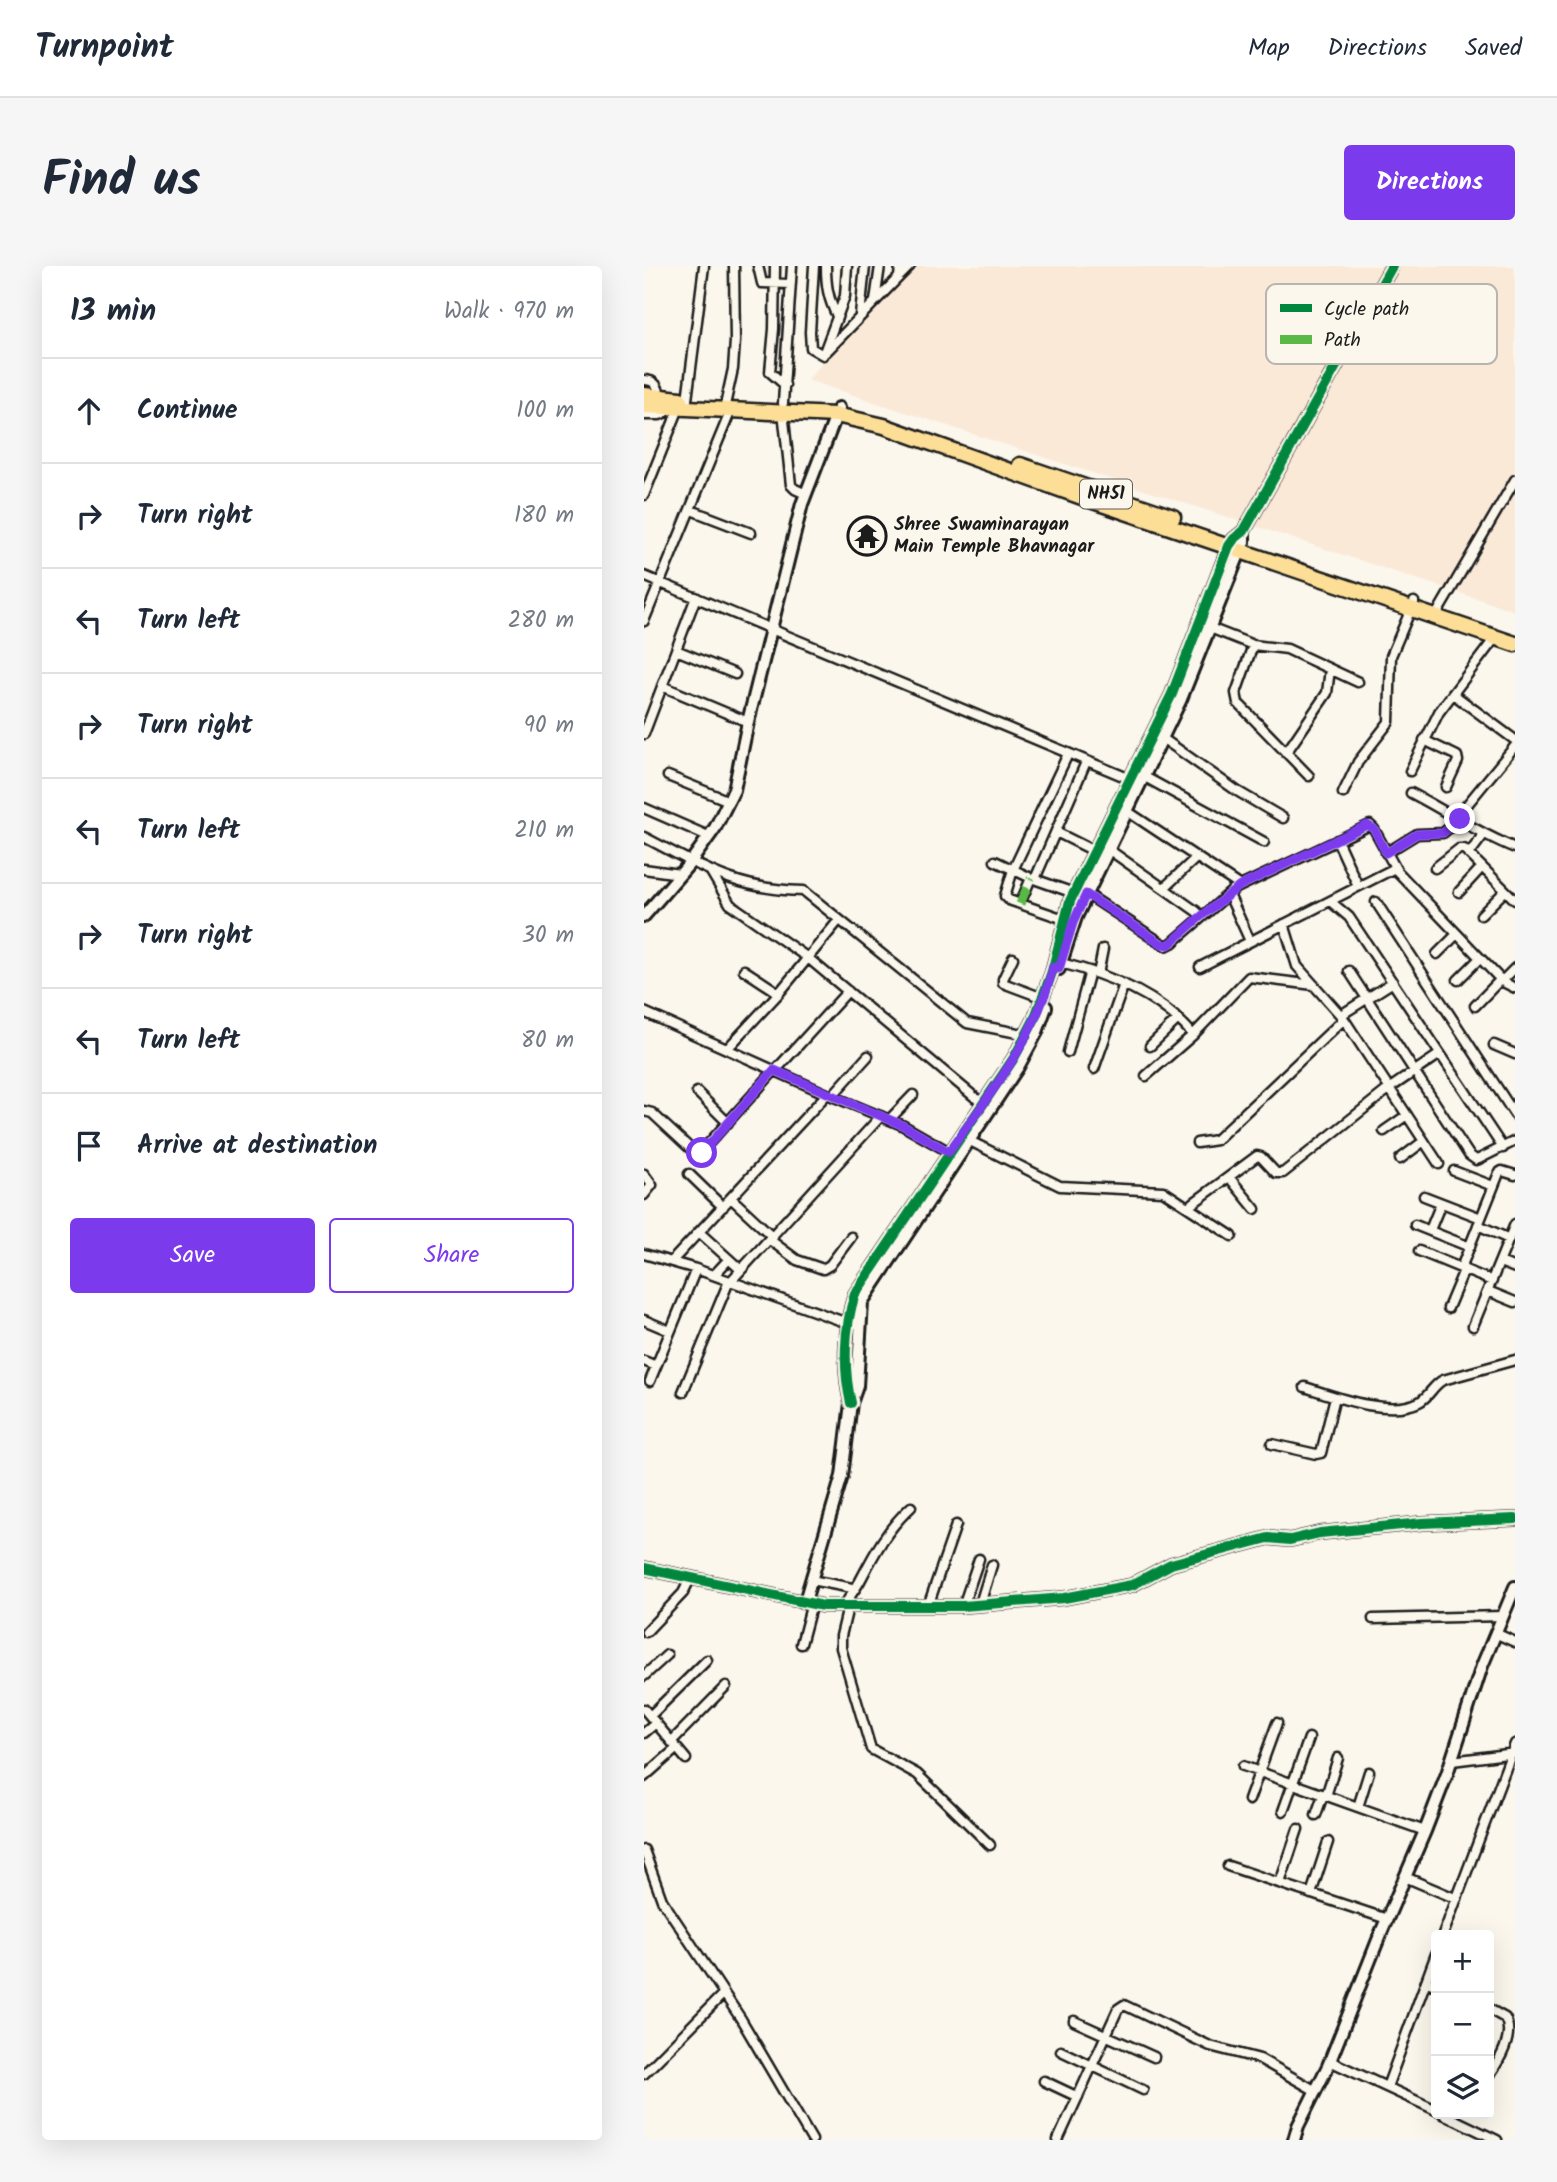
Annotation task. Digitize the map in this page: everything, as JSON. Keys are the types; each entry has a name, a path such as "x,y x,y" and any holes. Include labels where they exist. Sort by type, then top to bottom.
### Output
{"highway":[{"name":"NH51","path":"644,395 676,405"},
{"name":"NH51","path":"644,406 783,407 838,411 1093,501 1238,542 1413,605 1495,638 1514,640"},
{"name":"NH51","path":"1413,605 1439,610 1514,640"}],"street":[{"path":"644,495 676,405 704,266"},
{"path":"644,621 691,510 727,407 735,341 734,266"},
{"path":"758,266 762,283 790,284"},
{"path":"775,266 774,333 770,372 786,385"},
{"path":"792,266 783,407 791,485 806,494"},
{"path":"814,266 811,348 823,355"},
{"path":"826,266 829,302 837,316"},
{"path":"823,355 845,296 847,266"},
{"path":"860,317 865,266"},
{"path":"875,301 880,266"},
{"path":"899,277 900,266"},
{"path":"823,355 910,266"},
{"path":"1382,284 1392,266"},
{"path":"851,1403 847,1381 847,1324 852,1302 860,1285 954,1155 970,1141 1018,1067 1073,923 1127,811 1172,694 1204,626 1238,542 1337,364"},
{"path":"644,380 654,382 676,405"},
{"path":"644,415 660,415 676,405"},
{"path":"644,916 690,863 734,790 748,722 806,494 838,411"},
{"path":"1439,610 1515,480"},
{"path":"691,510 751,533"},
{"path":"644,576 1086,762 1138,779 1264,842"},
{"path":"644,734 696,597"},
{"path":"1343,793 1359,762 1389,722 1391,656 1413,605"},
{"path":"1204,626 1252,645 1287,649 1358,682"},
{"path":"801,1644 811,1580 842,1476 851,1403 857,1386 860,1306 983,1104 1030,1036 1042,998 1058,966 1064,919 1075,890 1094,851 1162,738 1181,699 1204,626"},
{"path":"1410,771 1434,719 1495,638"},
{"path":"1252,645 1236,698 1240,708 1309,776"},
{"path":"676,650 735,674"},
{"path":"1286,753 1327,693 1330,668"},
{"path":"662,686 748,722"},
{"path":"1453,694 1515,740"},
{"path":"1162,738 1237,791 1283,818"},
{"path":"1424,740 1457,757 1458,761 1446,788"},
{"path":"1386,853 1417,834 1443,833 1459,818 1515,746"},
{"path":"1064,919 1009,900 1005,895 1013,870 1068,754"},
{"path":"1020,904 1056,832 1086,762"},
{"path":"668,776 729,801"},
{"path":"1411,793 1484,834 1515,848"},
{"path":"644,808 708,836"},
{"path":"1127,811 1240,886"},
{"path":"995,861 1033,879 1086,894 1166,946 1240,886 1370,825 1395,868 1480,958 1502,980 1515,988"},
{"path":"1056,832 1094,851"},
{"path":"1469,854 1484,834"},
{"path":"644,837 690,863 738,883 781,891 804,891 967,1023 1030,1036"},
{"path":"1337,839 1358,886"},
{"path":"1108,849 1201,916"},
{"path":"1435,868 1459,849 1464,849 1515,900"},
{"path":"1164,888 1197,857"},
{"path":"1459,892 1482,867"},
{"path":"1199,967 1395,868"},
{"path":"644,869 680,874"},
{"path":"711,872 730,904 808,958 983,1104"},
{"path":"1481,915 1505,891"},
{"path":"1231,892 1230,897 1251,941"},
{"path":"1330,901 1349,917 1503,1148"},
{"path":"1376,902 1515,1115"},
{"path":"727,1049 779,993 839,920"},
{"path":"1284,924 1295,964 1343,1017 1439,1164"},
{"path":"1437,954 1457,934"},
{"path":"1068,1052 1103,949"},
{"path":"1013,958 1003,983 1042,998"},
{"path":"1458,980 1480,958"},
{"path":"1058,966 1094,972 1150,997 1193,1035"},
{"path":"1475,1006 1515,968"},
{"path":"744,970 779,993"},
{"path":"1349,971 1472,1158 1479,1159 1515,1141"},
{"path":"1146,1076 1193,1035 1249,977 1314,985"},
{"path":"1197,1143 1216,1140 1343,1017 1393,982"},
{"path":"1094,1069 1124,984"},
{"path":"644,1111 652,1113 696,1153 702,1153 848,991"},
{"path":"644,1012 885,1118 954,1155"},
{"path":"1150,1046 1178,1019"},
{"path":"1494,1045 1515,1054"},
{"path":"1188,1207 1259,1156 1276,1173 1283,1173 1390,1088 1440,1054"},
{"path":"672,1261 868,1056"},
{"path":"697,1092 728,1123"},
{"path":"683,1392 730,1281 885,1118 913,1095"},
{"path":"1384,1131 1407,1115"},
{"path":"970,1141 1060,1186 1158,1189 1232,1236"},
{"path":"1400,1159 1424,1141"},
{"path":"1454,1171 1493,1186"},
{"path":"1448,1308 1500,1171 1515,1175"},
{"path":"644,1174 652,1185 644,1195"},
{"path":"689,1174 723,1207"},
{"path":"1228,1177 1255,1209"},
{"path":"1424,1196 1480,1221 1509,1239"},
{"path":"731,1198 771,1239 797,1260 823,1269 830,1265 851,1237"},
{"path":"1430,1230 1441,1203"},
{"path":"1415,1224 1470,1247"},
{"path":"1473,1326 1514,1228"},
{"path":"699,1232 741,1270"},
{"path":"1419,1251 1492,1281"},
{"path":"644,1254 714,1275 847,1324 859,1325"},
{"path":"714,1275 729,1259"},
{"path":"1500,1262 1515,1268"},
{"path":"650,1381 696,1269"},
{"path":"1488,1291 1515,1302"},
{"path":"644,1320 670,1331"},
{"path":"1305,1387 1335,1397 1400,1407 1420,1402 1439,1381 1515,1360"},
{"path":"644,1361 656,1366"},
{"path":"1272,1444 1321,1453 1335,1397"},
{"path":"911,1507 882,1539 859,1582 852,1588 846,1607 841,1648 871,1749 918,1774 990,1845"},
{"path":"644,1568 809,1602 846,1607 963,1606 1064,1598 1132,1585 1171,1564 1268,1538 1290,1540 1320,1533 1422,1523 1515,1519"},
{"path":"928,1606 956,1525"},
{"path":"963,1606 979,1559"},
{"path":"980,1604 992,1565"},
{"path":"646,1632 683,1593 690,1579"},
{"path":"811,1580 852,1588"},
{"path":"1294,2140 1298,2126 1330,2061 1425,1831 1452,1761 1482,1666 1515,1587"},
{"path":"1373,1619 1503,1616"},
{"path":"1495,1633 1515,1642"},
{"path":"644,1676 667,1655"},
{"path":"644,1733 650,1716 708,1660"},
{"path":"644,1777 726,1686"},
{"path":"650,1716 685,1759"},
{"path":"1249,1800 1277,1723"},
{"path":"1283,1811 1309,1738"},
{"path":"1445,1930 1515,1744"},
{"path":"1452,1761 1513,1753"},
{"path":"1315,1815 1338,1758"},
{"path":"1243,1766 1425,1831"},
{"path":"1358,1807 1369,1772"},
{"path":"1280,1883 1298,1829"},
{"path":"1311,1894 1328,1842"},
{"path":"644,1850 662,1900 724,1993 812,2140"},
{"path":"1228,1866 1387,1919"},
{"path":"1405,1877 1457,1899"},
{"path":"1387,2087 1431,1968"},
{"path":"1426,1981 1431,1984"},
{"path":"644,2074 724,1993"},
{"path":"1058,2140 1118,2009 1126,2005 1210,2046 1260,2059 1316,2091"},
{"path":"1494,2012 1508,2024 1502,2056 1494,2068"},
{"path":"1074,2021 1154,2057"},
{"path":"1061,2051 1143,2090"},
{"path":"1330,2061 1431,2108"},
{"path":"1044,2081 1078,2097"},
{"path":"1453,2119 1497,2140"}],"shaded area":[{"path":"912,266 1515,266 1515,611 807,380"}],"marked path":[{"path":"1020,904 1031,878"}],"cycle path":[{"path":"1382,284 1392,266"},
{"path":"851,1403 846,1349 855,1294 1014,1058 1034,1020 1052,972 1070,901 1172,694 1229,546 1244,531 1337,364"},
{"path":"644,1568 823,1606 963,1606 1064,1598 1132,1585 1171,1564 1268,1538 1290,1540 1320,1533 1422,1523 1515,1519"}],"place":[{"name":"Shree Swaminarayan Main Temple Bhavnagar","path":"867,536"}],"route":[{"path":"702,1153 774,1070 902,1125 949,1152 1014,1058 1034,1020 1053,967 1059,969 1073,923 1086,894 1166,946 1232,890 1367,825 1374,829 1386,853 1417,834 1443,833 1460,819"}]}
